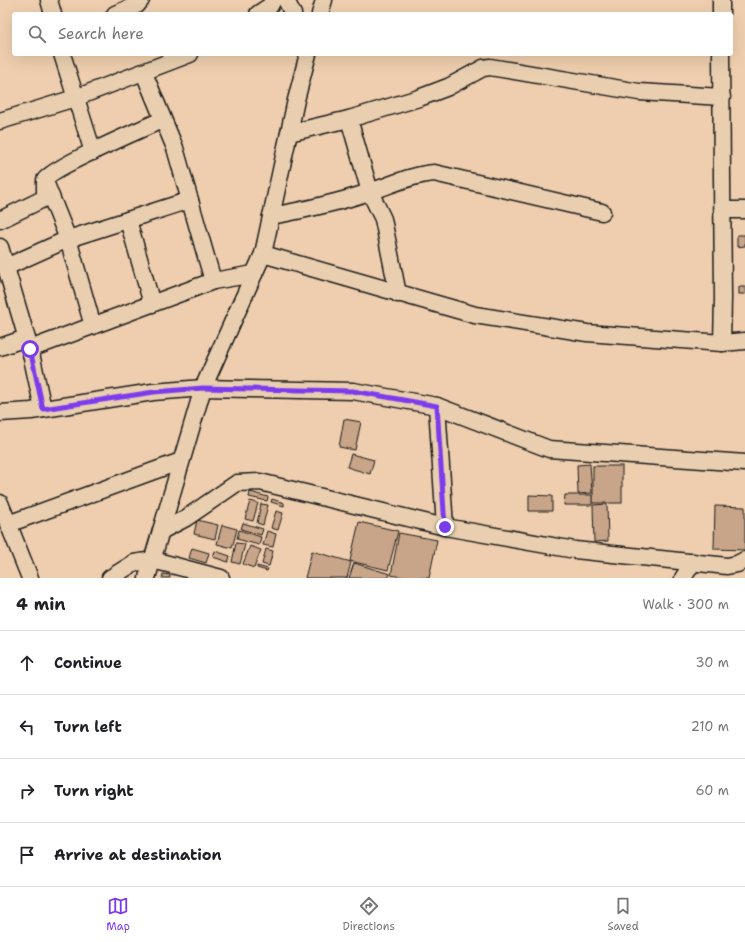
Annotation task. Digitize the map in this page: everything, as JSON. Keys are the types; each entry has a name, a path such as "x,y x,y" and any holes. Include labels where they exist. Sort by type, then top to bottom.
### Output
{"street":[{"path":"49,0 52,12"},
{"path":"115,9 137,5 141,0"},
{"path":"261,12 270,6 273,0"},
{"path":"286,0 292,12"},
{"path":"321,12 324,0"},
{"path":"721,0 721,12"},
{"path":"63,56 93,152"},
{"path":"0,121 75,98 144,73 185,56"},
{"path":"147,578 203,388 263,254 308,56"},
{"path":"721,56 723,210 722,343"},
{"path":"289,133 349,119 419,98 490,66 639,92 722,97"},
{"path":"144,73 162,120 175,148 213,281"},
{"path":"349,119 370,192 383,219 398,294"},
{"path":"0,220 43,199 45,195 45,180 51,174 93,152 162,120"},
{"path":"271,216 324,207 423,174 434,173 602,212"},
{"path":"45,180 68,239 93,326"},
{"path":"6,268 68,239 190,200"},
{"path":"723,210 745,210"},
{"path":"128,220 152,304"},
{"path":"0,247 28,344 43,409"},
{"path":"263,254 475,315 587,333 722,343 745,341"},
{"path":"0,347 28,344 93,326 213,281 254,274"},
{"path":"0,414 146,393 203,388 353,391 437,406 549,449 745,463"},
{"path":"437,406 445,527"},
{"path":"8,524 181,461"},
{"path":"161,531 186,518 237,483 250,481 268,484 445,527 575,550 727,566 737,564 745,560"},
{"path":"0,503 30,578"},
{"path":"110,578 134,563 153,560 221,578"},
{"path":"683,578 693,562"}],"building":[{"path":"737,235 745,235 745,246 737,247"},
{"path":"739,287 745,287 745,294 739,294"},
{"path":"344,419 361,422 355,450 339,447"},
{"path":"351,454 374,460 370,474 347,467"},
{"path":"590,464 592,493 578,494 577,465"},
{"path":"593,466 622,466 622,503 593,503"},
{"path":"250,492 268,497 267,501 249,497"},
{"path":"529,495 552,496 552,511 529,511"},
{"path":"565,495 592,495 592,505 564,505"},
{"path":"272,499 284,503 284,506 271,502"},
{"path":"250,501 258,503 253,521 245,519"},
{"path":"261,504 268,505 263,525 257,523"},
{"path":"607,504 608,541 594,542 593,505"},
{"path":"715,506 745,507 745,550 714,549"},
{"path":"276,511 283,513 278,530 271,528"},
{"path":"197,520 218,525 215,539 194,534"},
{"path":"359,522 398,531 388,570 350,561"},
{"path":"243,523 263,529 261,535 241,529"},
{"path":"222,525 237,529 232,548 217,544"},
{"path":"239,530 261,537 259,545 237,539"},
{"path":"267,531 276,534 273,547 263,545"},
{"path":"399,533 437,540 429,578 407,578 391,575"},
{"path":"236,543 245,544 240,564 232,562"},
{"path":"250,546 261,550 254,568 243,564"},
{"path":"192,548 209,553 206,563 189,558"},
{"path":"266,549 273,551 269,566 262,564"},
{"path":"215,551 230,556 228,562 213,557"},
{"path":"312,551 351,562 347,578 305,578"},
{"path":"354,563 390,574 388,578 349,578"},
{"path":"257,566 268,569 267,571 257,568"},
{"path":"163,574 170,575 170,578 162,578"}],"route":[{"path":"30,349 43,409 108,398 203,388 353,391 437,406 445,527"}]}
